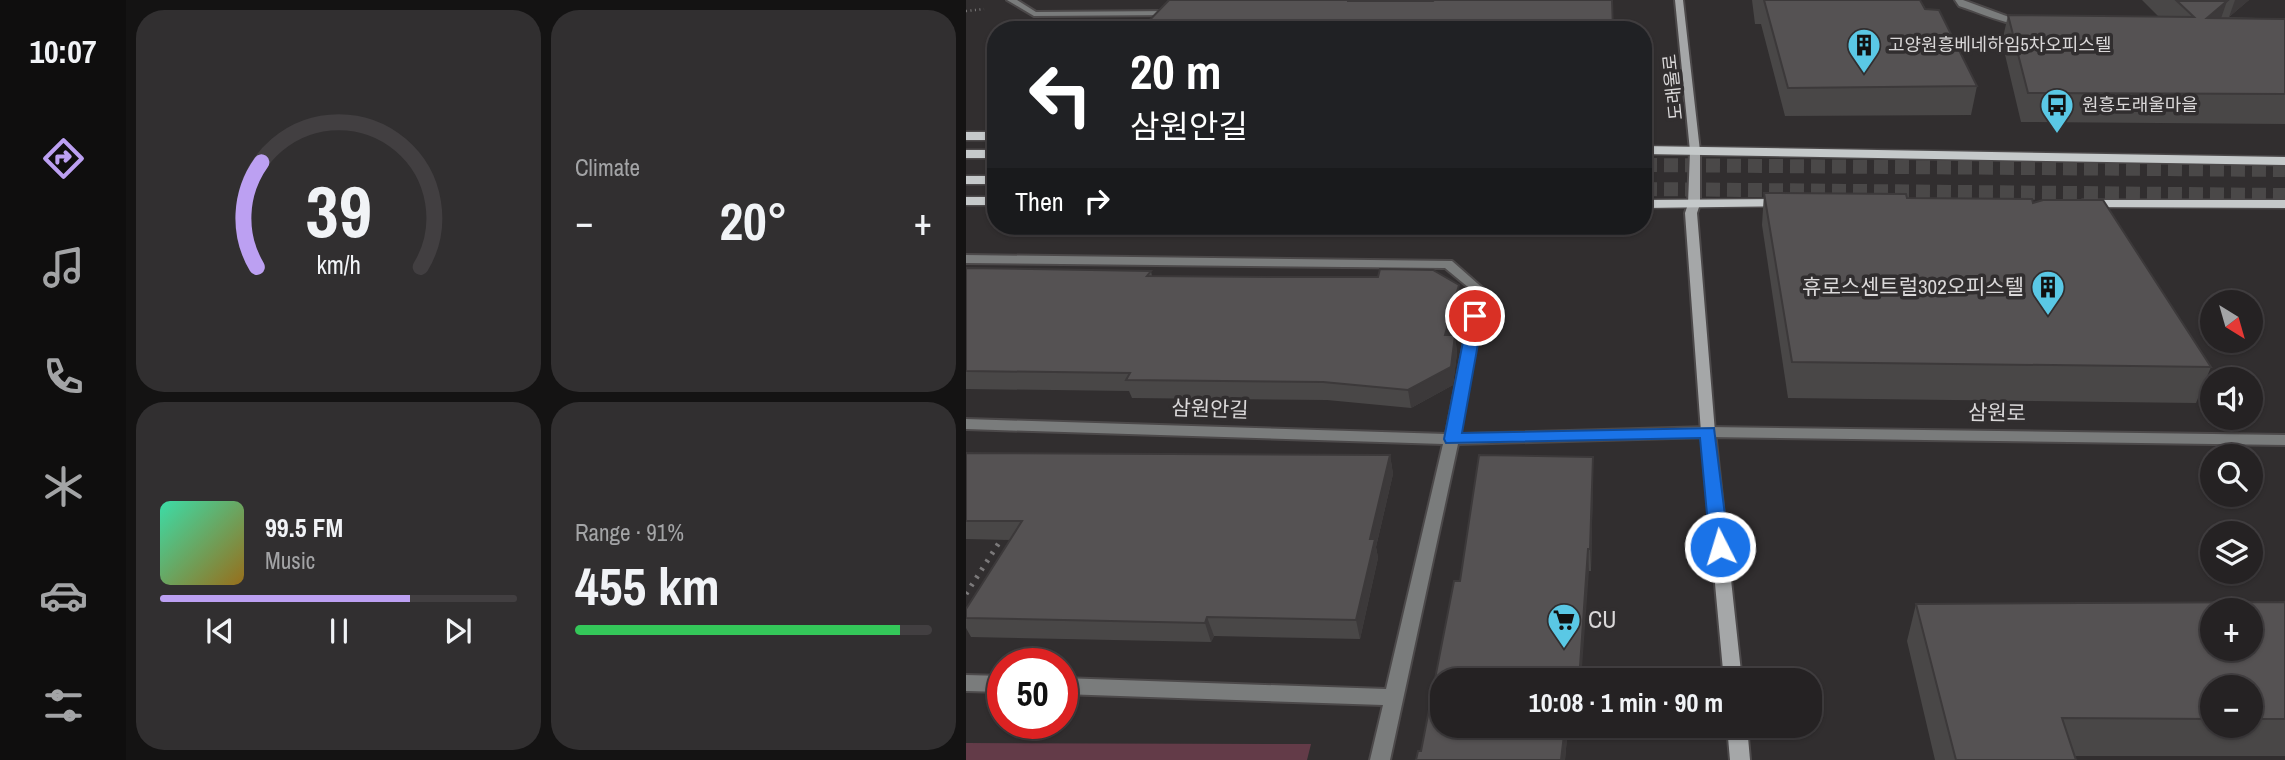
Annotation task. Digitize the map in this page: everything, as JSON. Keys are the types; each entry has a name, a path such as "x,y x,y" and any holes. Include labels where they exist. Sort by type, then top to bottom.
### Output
{"main road":[{"name":"도래울로","path":"1679,0 1695,151 1694,204"},
{"path":"966,136 987,136"},
{"path":"1652,150 2285,161"},
{"path":"966,154 987,154"},
{"path":"966,180 987,180"},
{"path":"966,201 987,201"},
{"path":"1652,204 1797,203"},
{"path":"1694,204 1691,213 1708,432 1732,668"},
{"path":"2062,204 2285,204"},
{"path":"1738,738 1740,760"}],"street":[{"path":"1011,0 1034,14 1185,13"},
{"path":"1959,0 1962,4 2016,22 2042,22"},
{"path":"966,259 1448,264 1480,291 1452,439 1380,760"},
{"name":"삼원안길","path":"966,424 1452,439 1708,432"},
{"name":"삼원로","path":"1708,432 2285,440"},
{"path":"966,683 987,684"},
{"path":"1078,687 1394,697"}],"path":[{"path":"966,11 984,9"}],"shaded area":[{"path":"966,743 1311,744 1307,760 966,760"}],"building":[{"path":"1169,0 1612,0 1613,21 1149,21"},
{"path":"1764,0 1920,0 1925,9 1939,10 1977,86 1788,88"},
{"path":"2177,1 2227,1 2207,18 2285,19 2285,94 2028,93 2008,15 2194,17"},
{"path":"1764,193 1906,194 1907,198 2032,199 2033,203 2043,200 2103,200 2200,350 2200,354 2211,367 1792,362"},
{"path":"966,268 1151,271 1147,276 1272,277 1378,277 1380,269 1433,270 1459,285 1445,335 1455,335 1451,367 1408,390 1323,382 1126,380 1130,373 966,371"},
{"path":"966,453 1390,455 1370,539 1375,539 1356,620 1207,617 1205,623 966,618 966,609 1022,521 966,521"},
{"path":"1479,455 1593,457 1590,549 1580,668 1437,668 1454,581 1460,581"},
{"path":"2200,602 2200,661 2263,661 2263,602 2285,602 2285,719 2263,719 2263,675 2200,675 2200,719 2062,718 2076,760 1956,760 1916,604"},
{"path":"1430,705 1430,738 1564,738 1561,760 1416,760 1418,751 1421,751"}],"tunnel":[{"path":"1652,165 2285,170"},
{"path":"1652,189 2285,195"}],"place":[{"name":"고양원흥베네하임5차오피스텔","path":"1864,75"},
{"name":"원흥도래울마을","path":"2057,135"},
{"name":"휴로스센트럴302오피스텔","path":"2048,317"},
{"name":"CU","path":"1564,650"}],"route":[{"path":"1475,316 1452,439 1708,432 1720,547"}]}
